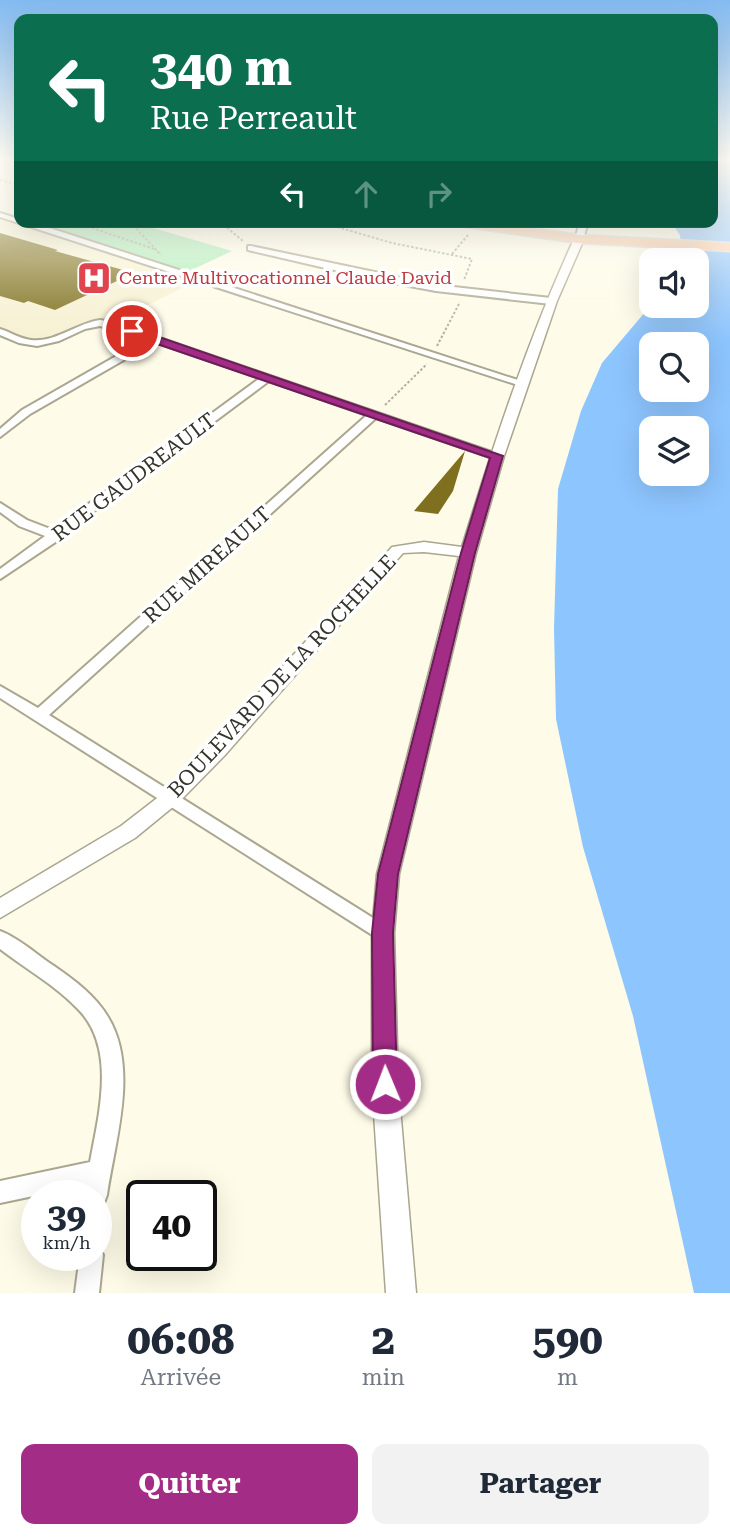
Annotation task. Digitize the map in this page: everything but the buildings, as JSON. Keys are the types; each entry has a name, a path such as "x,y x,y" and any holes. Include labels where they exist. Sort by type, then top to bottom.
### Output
{"main road":[{"path":"506,228 579,239 730,247"}],"street":[{"path":"39,228 522,383"},
{"path":"401,1293 385,1084 383,933 388,874 468,553 497,456 551,300 582,228"},
{"path":"251,248 388,279 551,300"},
{"path":"0,332 37,343 50,341 88,323 100,322 497,456"},
{"path":"0,434 26,412 154,339"},
{"name":"RUE GAUDREAULT","path":"0,575 267,378"},
{"name":"RUE MIREAULT","path":"40,715 374,415"},
{"path":"0,506 23,523 56,536"},
{"name":"BOULEVARD DE LA ROCHELLE","path":"0,909 128,832 172,797 218,750 398,550 410,546 468,553"},
{"path":"0,691 172,797 383,933"},
{"path":"0,939 88,1004 108,1036 114,1073 98,1180"},
{"path":"0,1192 99,1171"},
{"path":"87,1293 89,1271"}],"path":[{"path":"93,228 157,250"},
{"path":"136,228 181,275"},
{"path":"227,228 251,248"},
{"path":"451,255 476,228"}],"shaded area":[{"name":"Centre Multivocationnel Claude David","path":"0,219 13,219 14,228 39,228 181,275 194,282 110,324 100,322 50,341 37,343 0,332"}],"green space":[{"path":"40,228 153,228 232,251 181,275"}],"water":[{"path":"718,219 730,219 730,1293 694,1293 633,1016 583,847 556,719 554,629 558,489 581,411 602,363 640,318 709,318 709,248 681,248 680,235 675,228 718,228"}],"place":[{"name":"Centre Multivocationnel Claude David","path":"94,278"}],"route":[{"path":"132,331 497,456 468,553 388,874 383,933 385,1084"}]}
